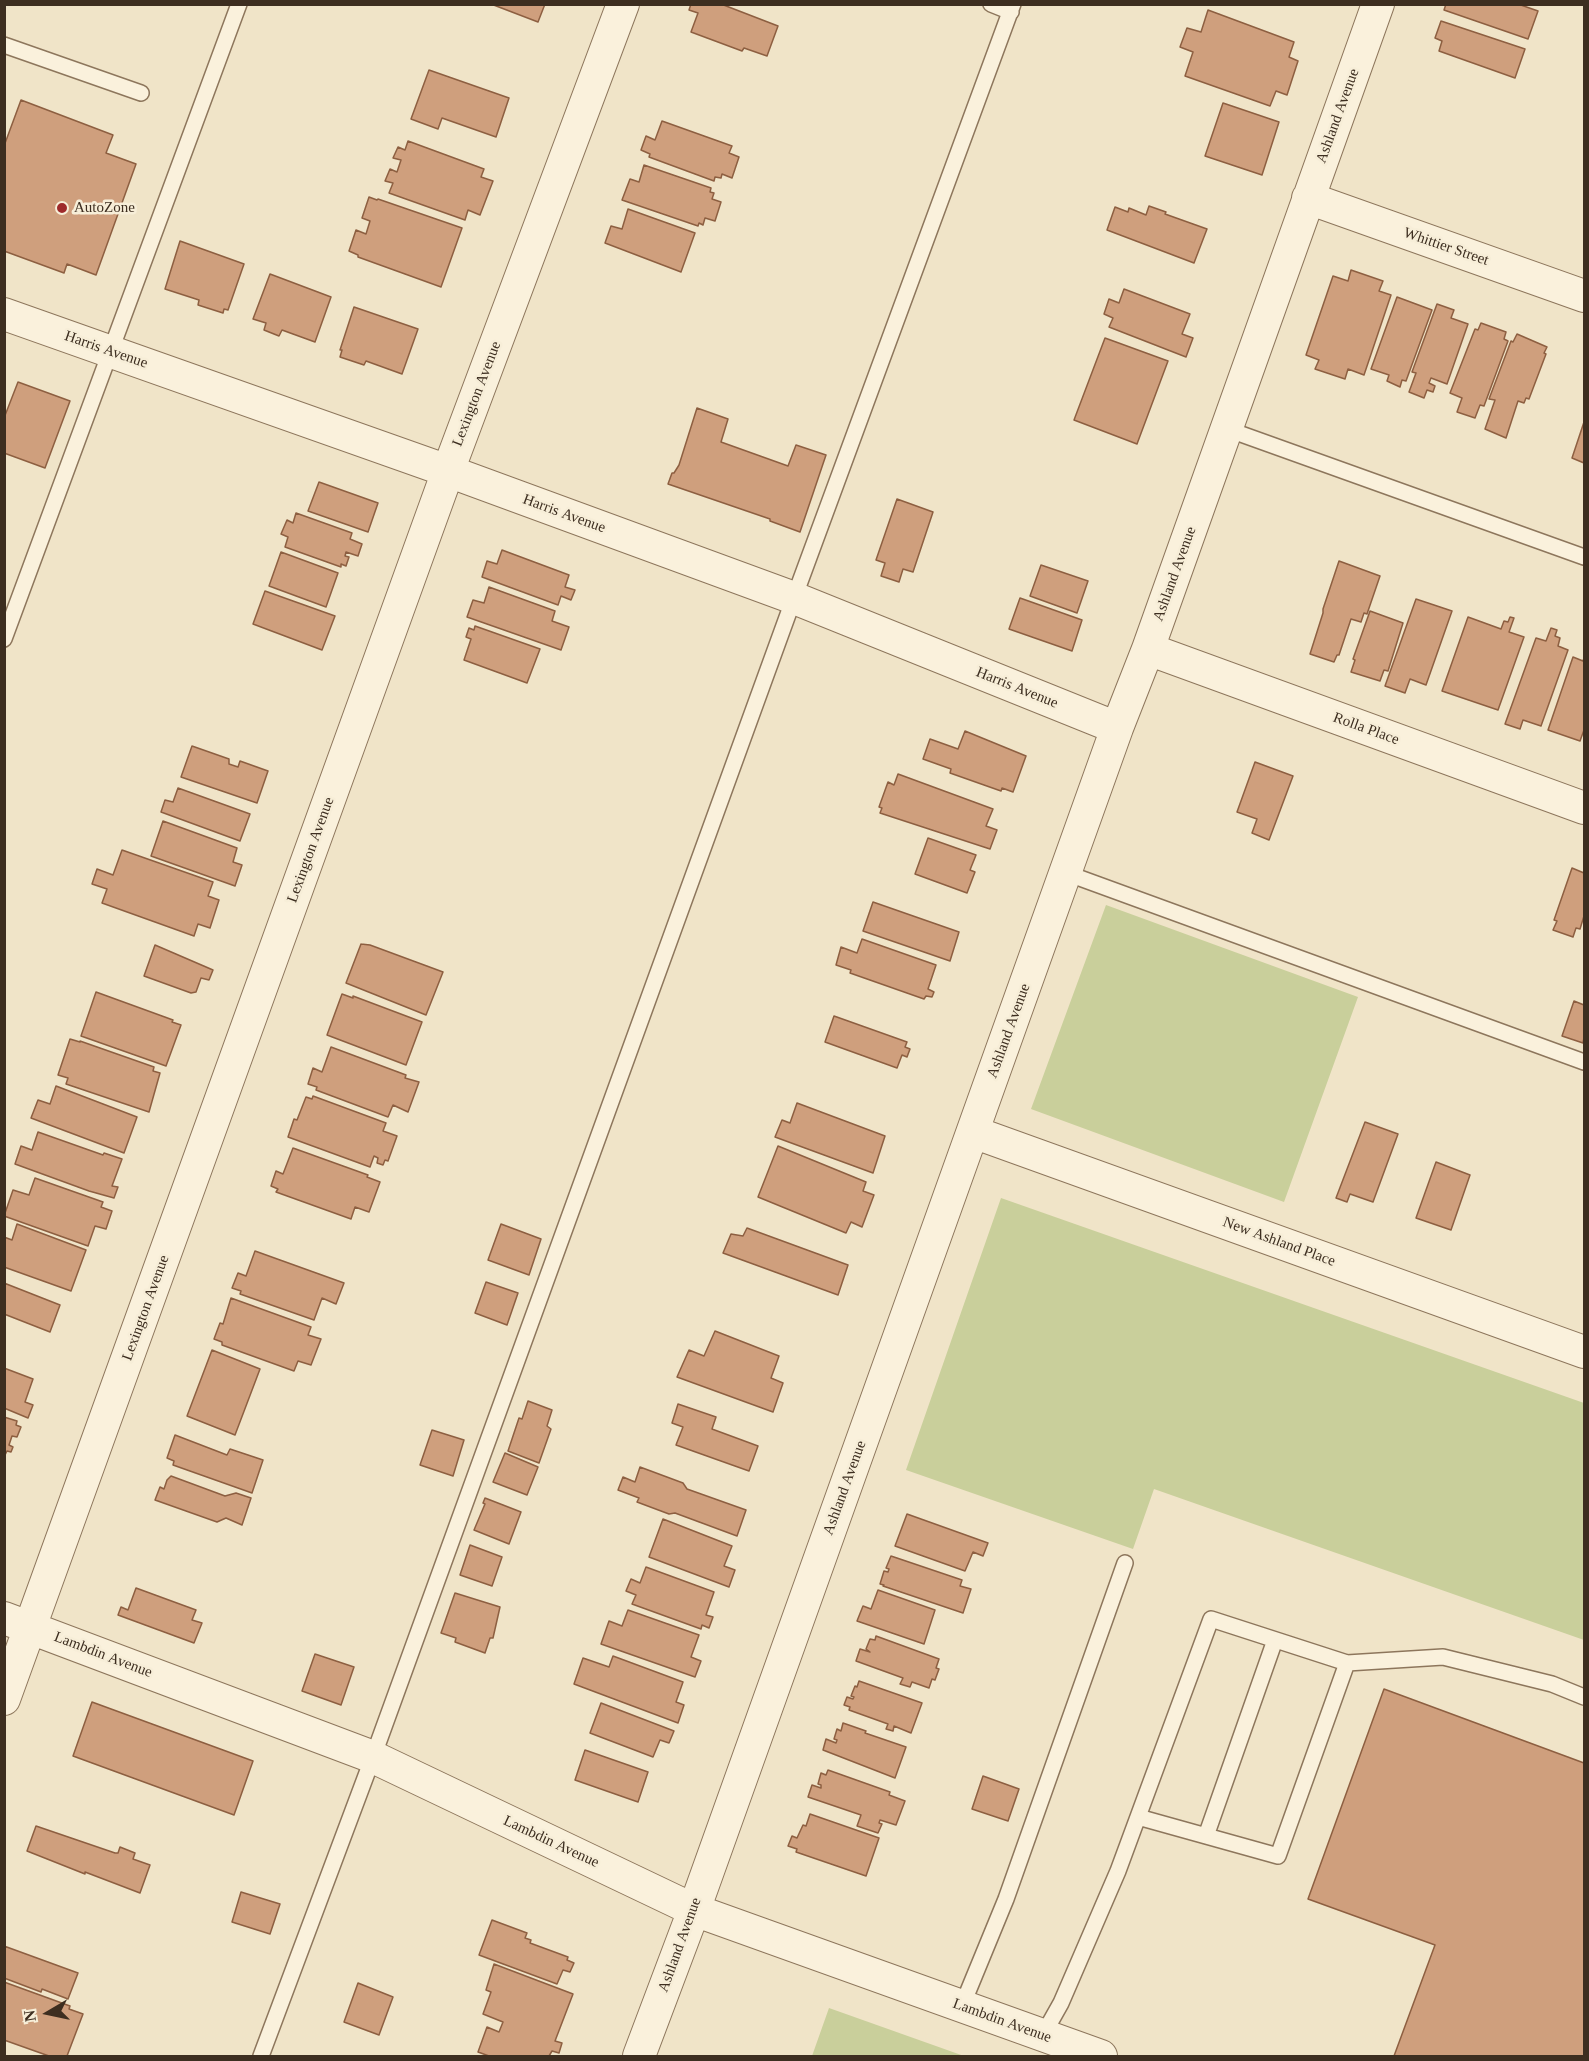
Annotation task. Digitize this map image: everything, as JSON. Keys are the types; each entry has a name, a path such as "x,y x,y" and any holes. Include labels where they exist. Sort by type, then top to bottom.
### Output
{"street":[{"name":"Lexington Avenue","path":"4,1698 17,1622 623,4"},
{"name":"Ashland Avenue","path":"639,2056 694,1910 1117,728 1148,650 1378,4"},
{"name":"Whittier Street","path":"1308,198 1584,296"},
{"name":"Harris Avenue","path":"4,314 448,471 794,598 1117,728"},
{"name":"Rolla Place","path":"1148,650 1584,808"},
{"name":"New Ashland Place","path":"973,1132 1584,1352"},
{"name":"Lambdin Avenue","path":"17,1622 373,1757 694,1910 1101,2056"}],"lane":[{"path":"4,639 239,4"},
{"path":"261,2056 373,1757 794,598 1012,8 991,4"},
{"path":"4,45 141,93"},
{"path":"1227,429 1584,557"},
{"path":"1066,873 1584,1062"},
{"path":"962,2006 1006,1899 1125,1563"},
{"path":"1042,2036 1061,2003 1118,1871 1211,1619 1347,1663 1443,1657 1552,1684 1584,1697"},
{"path":"1206,1836 1275,1640"},
{"path":"1138,1817 1278,1856 1347,1663"}],"green space":[{"path":"1106,905 1358,997 1284,1202 1031,1109"},
{"path":"1001,1198 1584,1403 1584,1640 1154,1489 1133,1549 906,1470"},
{"path":"829,2008 964,2056 812,2056"}],"building":[{"path":"491,4 545,4 538,22"},
{"path":"691,4 721,4 778,26 767,56 744,48 742,51 691,32 698,13 689,10"},
{"path":"1446,4 1518,4 1538,11 1528,39 1444,10"},
{"path":"1208,10 1294,42 1289,57 1298,61 1287,95 1276,91 1270,106 1185,76 1193,52 1180,47 1187,28 1201,32"},
{"path":"1441,21 1525,49 1515,78 1439,51 1442,41 1435,38"},
{"path":"429,70 509,98 496,137 442,118 438,129 411,119"},
{"name":"AutoZone","path":"21,100 113,135 106,153 136,164 96,275 67,264 64,273 4,251 4,146"},
{"path":"1223,103 1279,122 1262,175 1205,156"},
{"path":"662,121 732,146 729,153 739,157 732,178 722,174 721,178 715,177 714,181 649,157 650,154 641,150 646,136 655,140"},
{"path":"408,141 484,169 481,177 493,181 480,215 468,210 465,220 389,193 393,183 385,181 390,169 397,172 401,160 393,158 398,147 405,150"},
{"path":"644,165 711,188 710,192 714,193 712,199 721,202 715,221 705,218 703,225 699,223 698,226 622,200 630,179 639,182"},
{"path":"369,197 462,228 441,287 358,257 349,251 356,230 366,234 370,221 362,218"},
{"path":"1149,206 1207,229 1194,263 1107,230 1115,207 1128,212 1129,208 1146,215"},
{"path":"628,209 695,233 681,272 605,243 611,226 622,229"},
{"path":"180,241 244,264 228,310 224,309 223,313 198,305 199,300 165,289"},
{"path":"1351,270 1383,281 1379,291 1391,295 1364,375 1348,369 1345,379 1315,369 1319,360 1306,355 1333,276 1348,281"},
{"path":"270,274 331,297 315,342 282,330 279,336 264,330 266,323 253,319"},
{"path":"1124,289 1190,314 1182,334 1193,338 1186,357 1109,327 1113,318 1104,314 1109,299 1119,303"},
{"path":"1397,297 1432,310 1406,381 1402,380 1400,387 1387,381 1389,375 1371,369"},
{"path":"1437,304 1454,310 1451,318 1468,324 1447,384 1431,378 1429,383 1435,386 1433,392 1427,390 1424,398 1409,392 1416,373 1412,372"},
{"path":"354,307 418,329 402,374 366,361 364,365 340,357 342,350 340,350"},
{"path":"1481,323 1506,332 1504,339 1508,341 1484,406 1480,405 1475,418 1457,412 1462,398 1450,393 1475,329 1478,330"},
{"path":"1517,334 1547,347 1529,399 1526,398 1524,403 1518,401 1506,438 1485,429 1495,400 1489,399 1511,341 1513,342"},
{"path":"1105,338 1168,361 1137,444 1074,420"},
{"path":"18,382 70,401 45,468 4,453 4,418"},
{"path":"697,408 728,419 721,442 788,466 796,445 826,455 800,532 770,521 770,519 668,484 672,473 679,465"},
{"path":"1584,422 1584,463 1572,458"},
{"path":"319,482 378,503 368,532 308,511"},
{"path":"897,499 933,512 913,572 903,569 899,582 881,576 885,563 876,560"},
{"path":"296,513 352,533 350,539 362,544 358,556 346,552 345,556 349,557 346,566 341,564 341,567 285,547 288,537 281,534 287,520 293,523"},
{"path":"502,550 569,575 565,587 575,590 571,600 561,596 558,605 482,577 487,561 497,564"},
{"path":"281,552 338,573 326,607 269,586"},
{"path":"1339,561 1380,576 1367,614 1364,613 1361,622 1351,619 1339,655 1334,662 1310,654"},
{"path":"1041,565 1088,581 1077,613 1030,596"},
{"path":"489,587 555,611 552,621 569,627 561,650 467,617 473,600 484,603"},
{"path":"265,591 335,616 322,650 253,624"},
{"path":"1020,598 1082,620 1072,651 1009,629"},
{"path":"1416,599 1452,611 1426,685 1410,679 1405,693 1385,686"},
{"path":"1370,611 1403,623 1388,671 1384,670 1380,681 1351,672 1355,660 1353,659"},
{"path":"1468,617 1501,629 1504,621 1508,622 1510,617 1514,618 1509,632 1524,637 1498,710 1442,691"},
{"path":"475,626 540,649 527,683 464,660 471,639 466,637 469,628 474,630"},
{"path":"1551,628 1557,630 1555,636 1560,638 1558,646 1568,650 1541,726 1523,720 1520,729 1505,724 1536,638 1546,641"},
{"path":"1573,657 1583,661 1584,658 1584,730 1580,741 1548,730"},
{"path":"965,731 1026,756 1013,792 1002,788 1001,791 950,773 951,769 923,759 930,739 958,749"},
{"path":"192,746 229,759 229,764 238,767 240,761 268,771 257,803 181,777"},
{"path":"1255,762 1293,776 1269,840 1252,833 1257,819 1237,812"},
{"path":"898,774 993,809 986,826 997,830 990,849 880,813 882,808 879,807 888,782 894,785"},
{"path":"178,788 250,814 240,841 161,812 165,800 173,802"},
{"path":"163,821 237,848 233,862 242,865 235,886 151,856"},
{"path":"928,838 976,855 970,870 975,872 967,893 915,874"},
{"path":"122,850 213,882 208,896 219,900 210,928 198,924 194,936 102,903 107,889 92,884 97,869 113,875"},
{"path":"1572,868 1584,873 1584,916 1580,929 1576,928 1573,937 1553,930 1557,921 1554,920"},
{"path":"873,902 959,932 950,961 863,931"},
{"path":"862,939 936,965 928,989 934,992 932,997 926,996 924,999 850,973 851,970 836,965 841,947 857,953"},
{"path":"361,944 370,945 443,972 426,1015 346,983"},
{"path":"155,945 213,970 209,980 201,978 196,992 191,993 144,976"},
{"path":"96,992 181,1025 166,1066 81,1036"},
{"path":"342,994 422,1022 406,1065 327,1035"},
{"path":"1574,1001 1584,1005 1583,1043 1562,1036"},
{"path":"834,1016 907,1042 905,1047 910,1049 907,1057 902,1055 897,1068 825,1042"},
{"path":"70,1039 154,1067 153,1071 160,1073 149,1112 66,1084 68,1078 58,1075"},
{"path":"331,1047 419,1082 408,1112 393,1105 388,1117 316,1090 317,1087 308,1084 313,1068 322,1072"},
{"path":"56,1086 137,1117 124,1153 31,1118 38,1100 50,1104"},
{"path":"313,1096 386,1123 383,1131 397,1136 388,1161 385,1160 383,1165 377,1163 378,1158 374,1156 370,1167 288,1137 294,1119 297,1120 306,1097 312,1099"},
{"path":"797,1103 885,1136 873,1173 775,1137 782,1120 790,1123"},
{"path":"1365,1122 1398,1134 1373,1202 1350,1194 1347,1202 1336,1198"},
{"path":"38,1132 103,1155 104,1153 122,1159 112,1186 118,1187 114,1198 15,1164 21,1146 32,1150"},
{"path":"778,1146 866,1182 863,1191 874,1195 862,1227 851,1222 846,1233 758,1197"},
{"path":"293,1148 368,1175 367,1177 380,1182 369,1212 355,1207 351,1219 276,1192 278,1189 271,1186 276,1171 283,1174"},
{"path":"1436,1162 1470,1175 1451,1230 1416,1218"},
{"path":"35,1178 103,1202 101,1207 112,1211 106,1229 95,1226 88,1246 4,1216 13,1190 29,1195"},
{"path":"17,1224 86,1250 71,1291 4,1267 4,1237 12,1240"},
{"path":"501,1224 541,1239 529,1275 488,1260"},
{"path":"747,1228 848,1265 838,1295 723,1253 731,1234 743,1236"},
{"path":"255,1251 344,1283 336,1304 322,1298 314,1320 240,1294 241,1291 232,1288 238,1273 246,1276"},
{"path":"486,1282 518,1293 507,1325 475,1313"},
{"path":"4,1283 60,1305 50,1332 4,1314"},
{"path":"231,1298 311,1327 308,1335 321,1339 311,1365 298,1361 294,1371 222,1345 222,1342 214,1339 220,1323 223,1324"},
{"path":"715,1331 779,1356 771,1378 783,1383 773,1412 677,1377 689,1350 704,1356"},
{"path":"212,1350 260,1369 235,1435 187,1416"},
{"path":"4,1368 33,1379 25,1402 33,1405 28,1418 4,1408"},
{"path":"528,1401 552,1410 547,1426 551,1429 539,1463 508,1451 519,1418 522,1419"},
{"path":"678,1404 716,1417 712,1429 758,1446 749,1471 676,1445 683,1427 672,1423"},
{"path":"4,1417 17,1421 16,1425 21,1427 17,1437 12,1436 9,1445 13,1447 11,1452 7,1451 4,1457"},
{"path":"432,1430 464,1440 453,1476 420,1465"},
{"path":"175,1435 227,1455 230,1449 263,1460 252,1493 173,1465 174,1461 167,1458"},
{"path":"505,1453 538,1467 527,1495 493,1482"},
{"path":"640,1467 683,1483 687,1489 746,1510 737,1536 675,1513 669,1514 637,1502 639,1498 618,1490 623,1477 635,1482"},
{"path":"171,1476 225,1496 236,1493 251,1498 242,1525 226,1518 217,1522 155,1500 160,1487 164,1489"},
{"path":"485,1498 521,1512 509,1544 474,1530 485,1504 483,1503"},
{"path":"907,1514 988,1543 983,1556 973,1552 965,1571 895,1546"},
{"path":"663,1519 732,1546 724,1566 735,1570 729,1587 649,1557"},
{"path":"470,1545 502,1557 492,1586 460,1575"},
{"path":"891,1556 962,1580 960,1586 971,1589 963,1613 880,1584 884,1571 888,1572 889,1569 886,1568"},
{"path":"646,1567 714,1592 706,1615 713,1617 709,1628 702,1625 701,1629 632,1604 636,1595 626,1591 631,1579 640,1583"},
{"path":"136,1588 196,1610 192,1620 202,1623 194,1643 118,1615 121,1607 128,1610"},
{"path":"878,1590 935,1610 924,1644 857,1621 863,1606 871,1609"},
{"path":"455,1593 500,1607 493,1638 490,1638 485,1653 455,1642 456,1638 441,1633"},
{"path":"628,1610 699,1635 691,1657 701,1661 695,1677 601,1644 609,1621 622,1626"},
{"path":"876,1636 939,1659 936,1668 939,1669 929,1688 912,1682 910,1687 900,1684 903,1678 856,1661 860,1649 870,1652 866,1649 870,1639 875,1640"},
{"path":"315,1654 354,1667 341,1705 302,1691"},
{"path":"613,1656 683,1682 676,1702 684,1705 678,1723 574,1684 583,1658 609,1667"},
{"path":"859,1681 922,1703 911,1733 894,1726 893,1731 886,1729 888,1724 849,1710 850,1707 844,1705 847,1697 853,1699 854,1697 851,1696"},
{"path":"1384,1689 1584,1763 1584,2056 1394,2056 1435,1945 1308,1899"},
{"path":"92,1702 253,1761 234,1815 73,1756"},
{"path":"601,1703 674,1731 669,1743 660,1740 653,1757 590,1733"},
{"path":"843,1723 906,1747 895,1778 823,1750 826,1739 836,1743 837,1740 834,1739 837,1729 841,1731"},
{"path":"585,1750 648,1772 638,1802 575,1780"},
{"path":"828,1770 890,1792 889,1795 905,1801 896,1825 880,1820 879,1823 882,1824 878,1833 857,1826 861,1815 808,1797 812,1785 821,1788 818,1784 821,1773 826,1775"},
{"path":"983,1776 1019,1789 1008,1821 972,1809"},
{"path":"810,1814 879,1838 866,1876 796,1852 797,1849 788,1846 792,1836 797,1838 803,1825 806,1826"},
{"path":"36,1826 115,1853 118,1853 120,1847 135,1853 133,1859 150,1865 140,1893 27,1851"},
{"path":"241,1892 280,1904 270,1934 232,1922"},
{"path":"492,1920 527,1933 525,1938 531,1940 530,1943 568,1957 567,1960 574,1963 570,1972 563,1970 557,1984 479,1955"},
{"path":"4,1946 78,1973 68,1999 4,1978"},
{"path":"494,1964 573,1994 555,2041 562,2043 559,2053 552,2051 549,2056 489,2056 478,2052 487,2027 499,2032 503,2022 483,2014 491,1992 486,1990"},
{"path":"4,1982 70,2006 69,2009 83,2014 67,2056 49,2056 4,2040"},
{"path":"358,1983 393,1997 379,2035 344,2022"}],"place":[{"name":"AutoZone","path":"62,208"}]}
